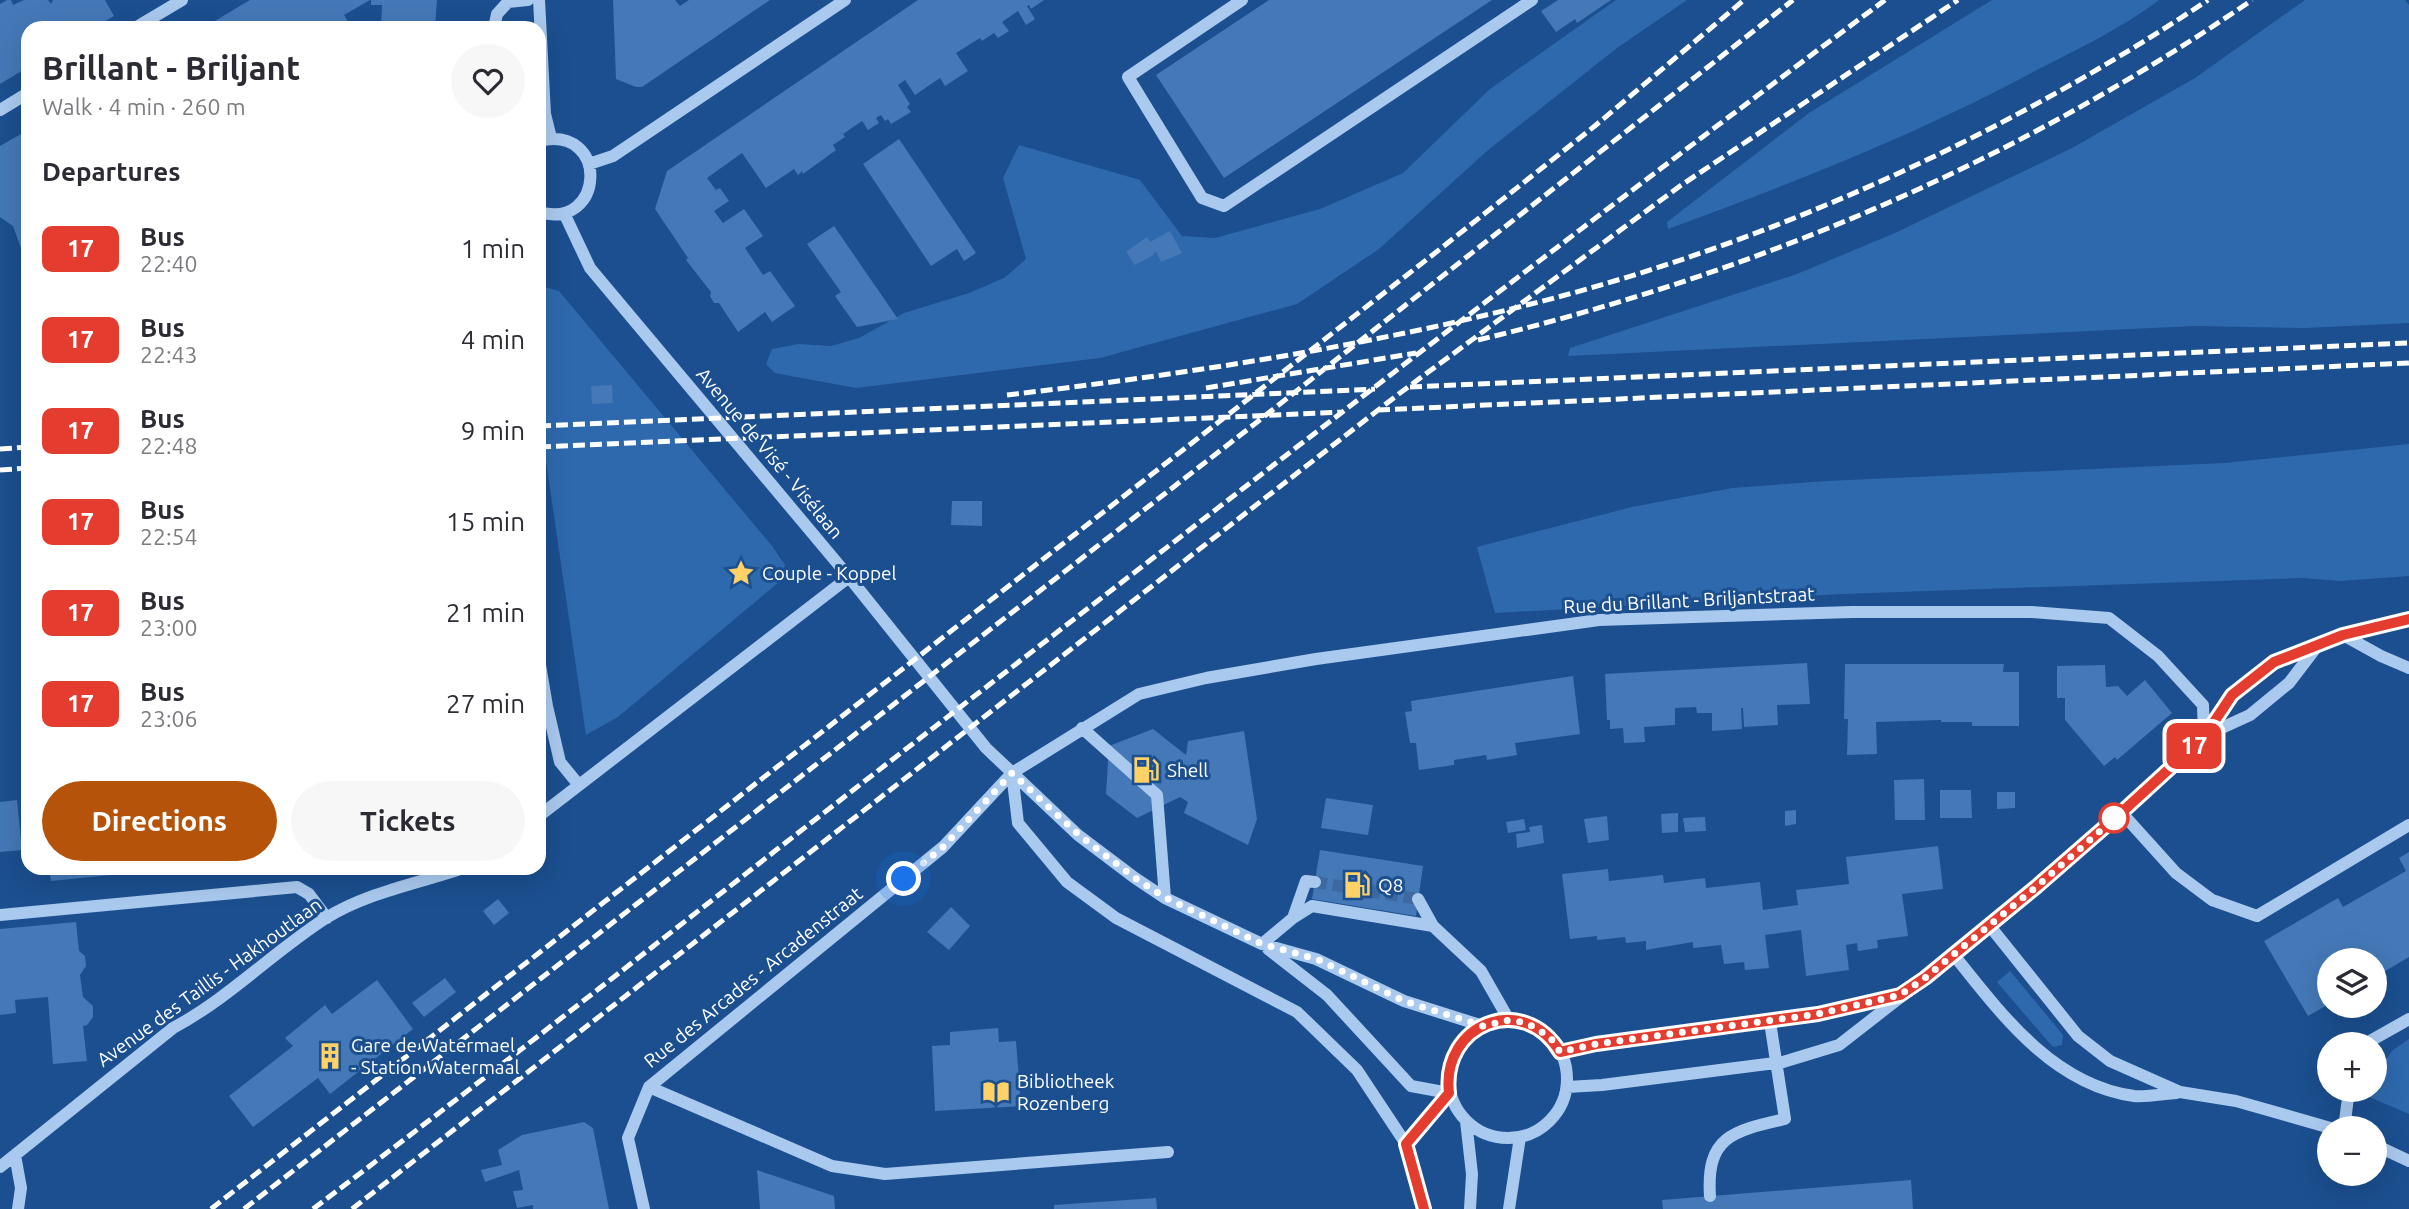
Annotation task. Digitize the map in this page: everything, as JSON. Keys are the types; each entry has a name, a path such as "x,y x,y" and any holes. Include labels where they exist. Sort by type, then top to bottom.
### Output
{"street":[{"path":"147,21 182,0"},
{"path":"496,21 497,14 508,2 527,0"},
{"path":"539,0 540,21"},
{"path":"589,164 614,156 845,0"},
{"path":"1242,0 1128,77 1202,198 1224,206 1532,0"},
{"path":"0,110 21,97"},
{"path":"546,139 563,139 575,145 584,153 592,177 590,189 575,208 564,213 546,214"},
{"name":"Avenue de Visé - Visélaan","path":"564,213 590,268 849,577 986,748 1079,835 1135,878 1166,898 1262,944"},
{"path":"546,810 849,577"},
{"name":"Rue du Brillant - Briljantstraat","path":"1012,773 1139,694 1206,678 1316,659 1599,620 1852,612 2031,612 2109,618 2158,656 2203,705 2204,737"},
{"path":"1567,1087 1777,1063 1839,1045 1925,978 2122,812 2204,737 2232,695 2263,670 2274,662 2343,635 2409,620"},
{"path":"2343,635 2409,668"},
{"path":"2204,737 2250,715 2289,683 2318,645"},
{"path":"546,700 560,762 578,784"},
{"path":"1082,728 1157,795 1166,898"},
{"path":"1012,773 1018,823 1067,882 1116,918 1297,1012 1357,1070 1406,1144 1424,1209"},
{"name":"Rue des Arcades - Arcadenstraat","path":"644,1209 628,1138 649,1087 943,847 1012,773"},
{"path":"2122,812 2176,873 2212,900 2257,916 2409,825"},
{"name":"Avenue des Taillis - Hakhoutlaan","path":"0,1167 173,1028 199,1014 327,918 371,895 439,875"},
{"path":"1293,918 1306,880 1315,882"},
{"path":"0,915 297,887 309,894 327,918"},
{"path":"1418,899 1433,926 1481,971 1509,1020"},
{"path":"1262,944 1312,906 1433,926"},
{"path":"1989,925 2078,1036 2110,1061 2180,1092"},
{"path":"1262,944 1327,995 1411,1086 1449,1093"},
{"path":"1262,944 1317,959 1404,1001 1483,1026"},
{"path":"1953,954 2037,1050 2075,1077 2106,1090 2136,1096 2180,1092 2236,1101 2317,1124"},
{"path":"1560,1052 1596,1044 1842,1010 1900,995"},
{"path":"2385,1032 2409,1018"},
{"path":"1509,1020 1535,1027 1550,1037 1560,1052 1566,1069 1567,1087 1560,1107 1548,1124 1520,1137 1490,1136 1481,1133 1466,1121 1454,1105 1449,1093 1448,1076 1457,1050 1468,1035 1483,1026 1509,1020"},
{"path":"1710,1196 1709,1170 1717,1147 1737,1133 1785,1119 1770,1022"},
{"path":"649,1087 832,1166 885,1174 1168,1152"},
{"path":"1406,1144 1449,1093"},
{"path":"1466,1121 1472,1174 1469,1209"},
{"path":"1509,1209 1520,1137"},
{"path":"2387,1151 2409,1161"},
{"path":"15,1155 21,1188 18,1209"}],"shaded area":[{"path":"1616,0 1687,0 1617,48 1487,151 1379,249 1297,304 1100,358 856,388 775,373 766,364 772,349 798,344 831,346 859,338 904,313 969,293 1004,278 1026,259 1003,178 1019,145 1140,180 1182,236 1215,238 1320,209 1403,173 1490,89"},
{"path":"1992,0 2159,0 2101,37 1949,115 1809,175 1668,229 1667,222 1809,113"},
{"path":"2305,0 2405,0 2409,5 2409,323 2305,328 2194,326 1568,356 1570,348 1797,274 1895,233 2072,148 2195,78"},
{"path":"546,287 559,291 785,565 780,581 618,717 586,735 546,461"},
{"path":"2409,444 2409,576 2340,581 2303,578 1842,594 1495,613 1477,547 1632,507 1732,488 1827,481 2224,463"},
{"path":"2010,971 2063,1035 2062,1045 2051,1045 1997,982"},
{"path":"2409,1039 2409,1114 2381,1102 2387,1102 2387,1058"}],"building":[{"path":"7,0 11,0 13,5 24,0 48,0 51,4 53,0 105,0 114,16 106,21 21,21 21,71 0,84 0,4"},
{"path":"250,0 370,0 344,15 348,21 215,21"},
{"path":"371,0 437,0 436,21 381,21 382,5 371,5"},
{"path":"613,0 675,0 680,6 689,0 770,0 642,87 636,87 616,79"},
{"path":"918,0 1044,0 1031,9 1027,6 1035,19 1026,25 1018,11 1002,22 1009,31 998,38 994,33 982,41 980,38 956,53 968,71 945,86 940,78 915,95 905,80 898,85 910,104 907,107 911,112 891,124 881,115 876,118 879,123 868,130 862,121 833,145 836,150 803,174 802,171 798,175 794,169 766,188 742,153 707,178 716,190 720,188 729,201 714,211 723,223 744,209 763,236 745,248 763,275 770,271 795,306 772,322 765,312 738,332 719,303 714,303 711,292 686,260 688,258 655,209 667,171"},
{"path":"1269,0 1492,0 1224,178 1156,75"},
{"path":"1558,0 1611,0 1577,23 1575,19 1556,32 1541,11"},
{"path":"21,134 21,248 13,226 0,217 0,146"},
{"path":"899,139 976,253 964,261 957,249 931,266 863,164"},
{"path":"834,226 898,319 857,327 835,296 841,292 807,244"},
{"path":"1170,231 1182,253 1161,262 1156,251 1135,265 1126,252 1147,237 1150,242"},
{"path":"612,385 613,403 592,404 591,386"},
{"path":"952,501 982,501 982,526 951,525"},
{"path":"1807,663 1810,704 1777,705 1778,725 1744,727 1741,708 1742,729 1712,731 1712,713 1697,713 1696,707 1675,708 1675,725 1644,727 1645,742 1624,743 1623,728 1610,729 1610,720 1607,720 1605,674"},
{"path":"1845,664 2004,664 2003,672 2019,672 2019,726 1972,726 1972,722 1941,720 1876,722 1877,754 1847,755 1848,719 1844,719"},
{"path":"2105,665 2106,687 2118,686 2127,696 2145,680 2172,713 2117,760 2115,757 2104,766 2065,720 2065,698 2057,698 2057,666"},
{"path":"1573,676 1580,734 1515,743 1517,755 1487,760 1486,755 1454,760 1454,765 1419,770 1416,743 1410,743 1405,712 1412,711 1411,701"},
{"path":"1153,729 1186,755 1188,741 1244,731 1257,819 1248,845 1184,813 1188,802 1180,797 1137,818 1106,794 1109,746"},
{"path":"1924,779 1925,820 1895,820 1894,780"},
{"path":"1940,790 1971,790 1972,818 1940,818"},
{"path":"1997,792 2015,792 2015,808 1997,809"},
{"path":"1326,798 1373,805 1368,835 1321,828"},
{"path":"17,800 21,850 0,852 0,802"},
{"path":"1796,810 1796,824 1785,826 1785,811"},
{"path":"1678,813 1678,832 1662,833 1661,814"},
{"path":"1607,816 1609,840 1588,843 1584,819"},
{"path":"1705,817 1706,831 1685,832 1683,818"},
{"path":"1524,819 1526,830 1508,833 1506,822"},
{"path":"1542,825 1544,843 1517,848 1516,834 1530,832 1529,827"},
{"path":"1938,846 1943,889 1902,894 1908,936 1877,940 1878,948 1858,951 1857,943 1846,945 1849,970 1806,976 1801,930 1765,935 1769,968 1745,970 1744,962 1724,964 1721,945 1693,948 1693,942 1646,950 1646,941 1626,943 1625,937 1570,939 1562,874 1608,869 1609,881 1663,875 1664,883 1705,878 1706,888 1760,882 1763,910 1798,905 1796,890 1849,884 1846,857"},
{"path":"1320,850 1423,866 1416,916 1312,899"},
{"path":"2409,852 2409,957 2387,970 2387,948 2317,948 2317,1011 2308,1016 2264,941 2338,898 2343,907 2406,871 2399,858"},
{"path":"50,875 110,875 51,881"},
{"path":"498,899 509,913 494,925 483,911"},
{"path":"951,907 970,926 949,950 927,932"},
{"path":"76,922 79,951 85,956 86,966 80,975 83,997 93,1006 93,1017 83,1026 87,1061 53,1064 48,997 15,1000 16,1013 0,1015 0,929"},
{"path":"445,978 456,992 424,1017 412,1003"},
{"name":"Gare de Watermael - Station Watermaal","path":"377,980 413,1029 330,1094 318,1078 253,1127 229,1096 293,1046 285,1038 325,1005 332,1014"},
{"path":"998,1028 999,1042 1016,1041 1021,1106 935,1111 932,1046 950,1045 950,1032"},
{"path":"584,1122 593,1128 609,1209 533,1209 533,1205 517,1208 513,1191 523,1190 519,1170 485,1182 481,1170 502,1165 498,1150 522,1135"},
{"path":"757,1170 834,1196 835,1209 760,1209"},
{"path":"1911,1180 1913,1209 1663,1209 1662,1200"},
{"path":"1156,1198 1157,1209 1054,1209 1054,1205"}],"tunnel":[{"path":"1315,882 1418,899"}],"railway":[{"path":"211,1209 1430,257 1596,125 1744,0"},
{"path":"244,1209 1252,426 1793,0"},
{"path":"313,1209 1400,367 1885,0"},
{"path":"352,1209 1400,393 1680,186 1958,0"},
{"path":"1007,395 1136,379 1392,336 1609,283 1699,254 1877,183 1963,142 2047,98 2208,0"},
{"path":"1478,340 1582,313 1683,282 1783,246 1881,206 1977,162 2070,112 2162,59 2252,0"},
{"path":"1410,387 2409,343"},
{"path":"1206,388 1416,353"},
{"path":"1378,410 2409,363"},
{"path":"546,426 1375,389"},
{"path":"546,447 1343,412"},
{"path":"0,449 21,448"},
{"path":"0,470 21,468"}],"bus line":[{"name":"17","path":"1424,1209 1406,1144 1449,1093 1448,1076 1452,1058 1462,1042 1475,1030 1500,1020 1527,1023 1550,1037 1560,1052 1596,1044 1842,1010 1900,995 1925,978 2036,887 2122,812 2204,737 2232,695 2274,662 2343,635 2409,619"}],"place":[{"name":"Couple - Koppel","path":"741,573"},
{"name":"Shell","path":"1146,770"},
{"name":"Q8","path":"1357,885"},
{"name":"Gare de Watermael - Station Watermaal","path":"330,1056"},
{"name":"Bibliotheek Rozenberg","path":"996,1092"}],"route":[{"path":"904,879 943,847 1012,773 1079,835 1166,898 1262,944 1317,959 1404,1001 1483,1026 1500,1020 1527,1023 1550,1037 1560,1052 1596,1044 1842,1010 1900,995 1925,978 2036,887 2122,812 2114,818"}]}
